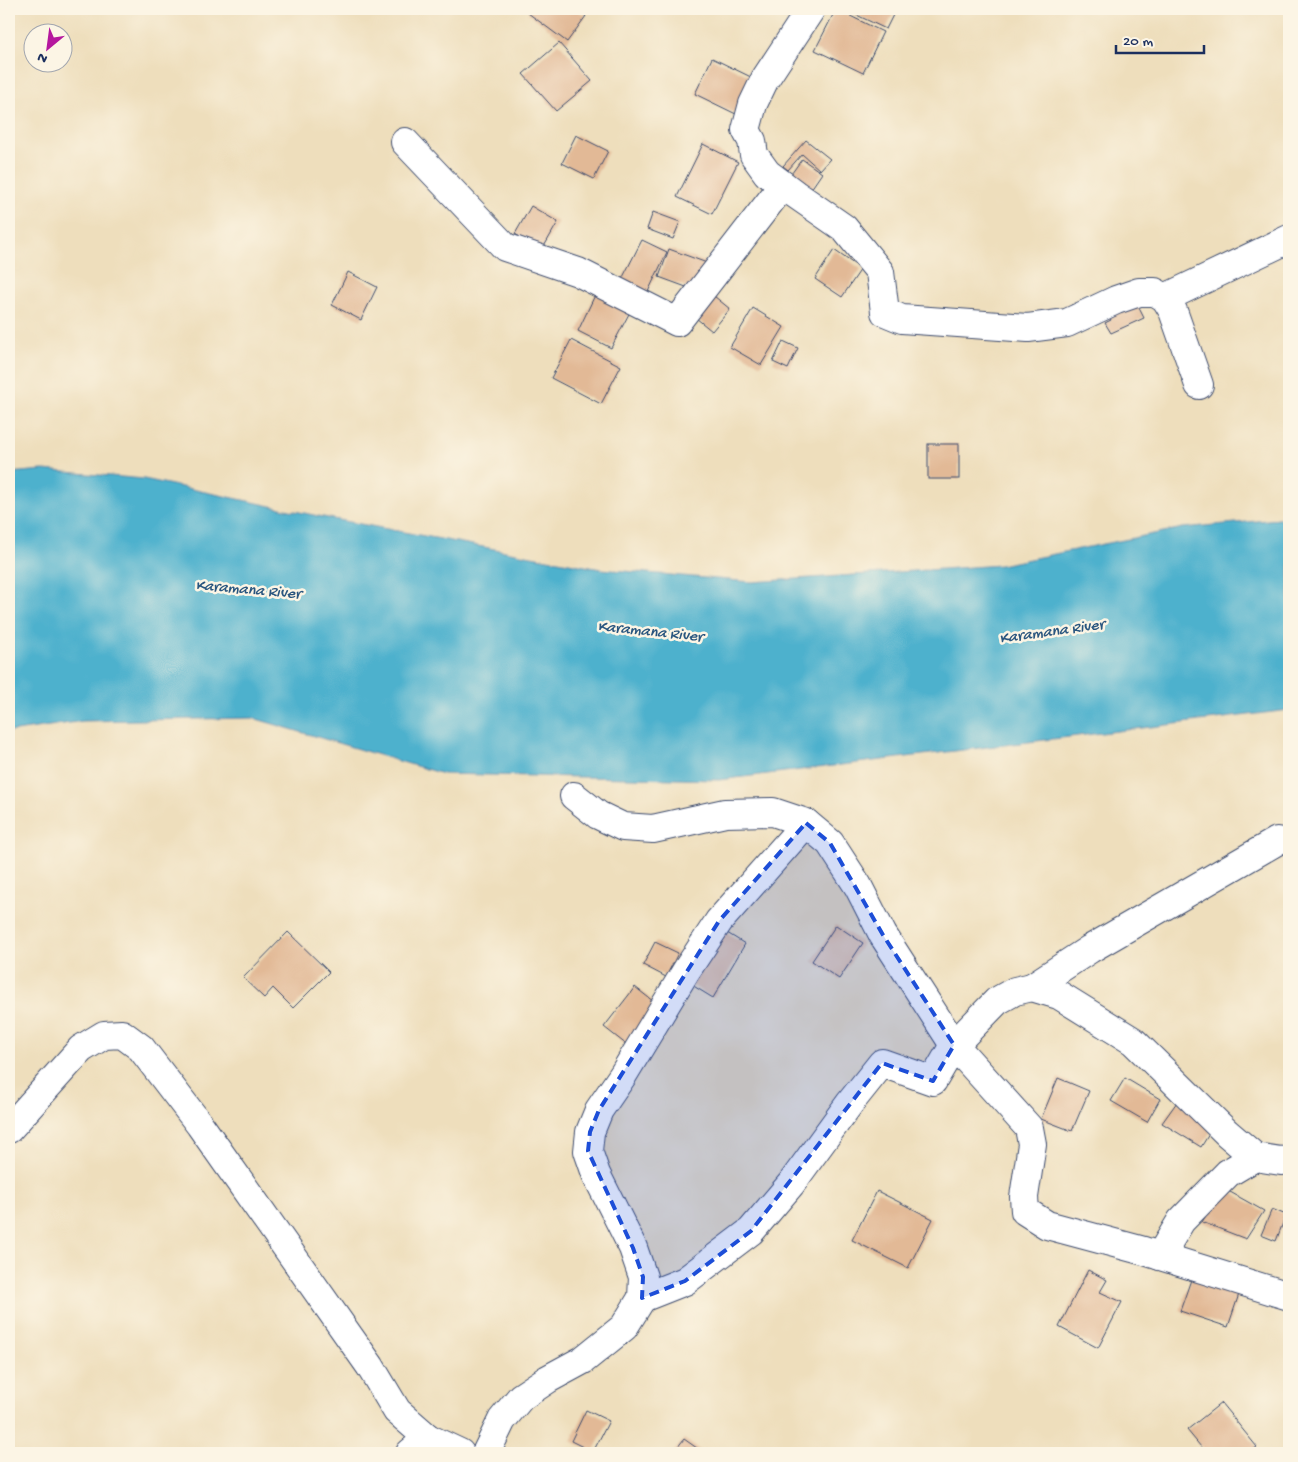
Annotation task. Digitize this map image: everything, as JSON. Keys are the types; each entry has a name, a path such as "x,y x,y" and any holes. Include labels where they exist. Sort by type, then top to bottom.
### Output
{"street":[{"path":"811,9 765,79 753,104 746,130 752,141 754,155 767,173 844,228 880,272 885,312 902,320 1028,328 1067,323 1116,300 1139,292 1154,292 1165,298 1173,311 1200,385"},
{"path":"404,142 505,247 578,272 677,322 783,185"},
{"path":"1165,298 1289,239"},
{"path":"574,796 598,815 623,827 653,829 725,813 773,812 806,823 830,842 858,886 883,935 954,1045 1029,1128 1032,1144 1024,1197 1024,1211 1047,1225 1160,1256 1289,1296"},
{"path":"486,1453 502,1420 521,1397 548,1379 583,1360 624,1327 642,1298 644,1277 633,1248 596,1174 588,1151 590,1132 599,1110 719,921 806,823"},
{"path":"642,1298 685,1281 751,1231 791,1184 850,1103 882,1063 933,1081 954,1045 997,1001 1015,992 1032,987 1090,949 1277,841"},
{"path":"1032,987 1059,996 1133,1041 1227,1133 1255,1157 1281,1161 1289,1160"},
{"path":"9,1129 81,1048 104,1035 122,1034 141,1048 200,1125 364,1358 419,1446 460,1453"},
{"path":"1160,1256 1181,1222 1228,1173 1255,1157"}],"highlighted area":[{"path":"806,823 830,843 883,935 954,1045 933,1081 882,1063 751,1231 685,1281 642,1298 643,1277 633,1248 588,1151 590,1132 599,1110 719,921"}],"water":[{"name":"Karamana River","path":"43,470 144,479 323,517 601,569 752,582 1000,565 1183,528 1289,518 1289,710 719,780 443,774 253,718 83,721 9,732 9,473"}],"building":[{"path":"531,9 575,9 586,16 567,42 528,13"},
{"path":"836,9 883,32 863,73 815,50"},
{"path":"844,9 896,9 886,29"},
{"path":"559,43 592,81 556,111 523,74"},
{"path":"712,58 755,79 738,115 695,94"},
{"path":"576,135 608,151 594,179 562,163"},
{"path":"806,140 830,159 820,170 802,154 788,170 783,166"},
{"path":"703,144 738,162 712,214 677,197"},
{"path":"802,159 822,173 809,192 789,177"},
{"path":"531,206 558,222 542,250 515,234"},
{"path":"653,212 680,222 673,239 647,229"},
{"path":"642,240 667,252 646,296 620,283"},
{"path":"669,249 707,263 697,291 659,277"},
{"path":"834,250 861,269 842,297 815,279"},
{"path":"348,272 377,287 361,320 332,305"},
{"path":"709,292 730,309 712,331 691,314"},
{"path":"596,293 631,310 611,348 578,331"},
{"path":"1134,298 1144,318 1111,333 1105,323 1111,320 1106,310"},
{"path":"753,308 784,327 761,365 730,347"},
{"path":"571,340 621,366 601,404 551,378"},
{"path":"783,341 798,348 788,369 773,362"},
{"path":"928,444 959,444 959,479 928,479"},
{"path":"836,925 863,943 839,979 812,961"},
{"path":"719,928 745,944 713,998 687,982"},
{"path":"288,932 329,972 293,1008 273,988 264,998 243,978"},
{"path":"655,942 678,953 666,977 643,965"},
{"path":"635,987 663,1009 632,1049 604,1027"},
{"path":"1058,1078 1089,1091 1072,1131 1041,1119"},
{"path":"1125,1078 1160,1099 1147,1122 1111,1101"},
{"path":"1177,1102 1214,1126 1201,1147 1162,1123"},
{"path":"1223,1188 1264,1211 1246,1239 1202,1222"},
{"path":"877,1191 933,1219 908,1268 852,1240"},
{"path":"1272,1209 1286,1215 1276,1241 1261,1235"},
{"path":"1088,1270 1107,1280 1100,1292 1122,1302 1098,1348 1059,1327"},
{"path":"1193,1274 1240,1291 1228,1327 1180,1311"},
{"path":"1221,1403 1257,1447 1249,1453 1206,1453 1187,1430"},
{"path":"586,1410 609,1421 593,1452 571,1441"},
{"path":"684,1439 704,1453 673,1453"}]}
